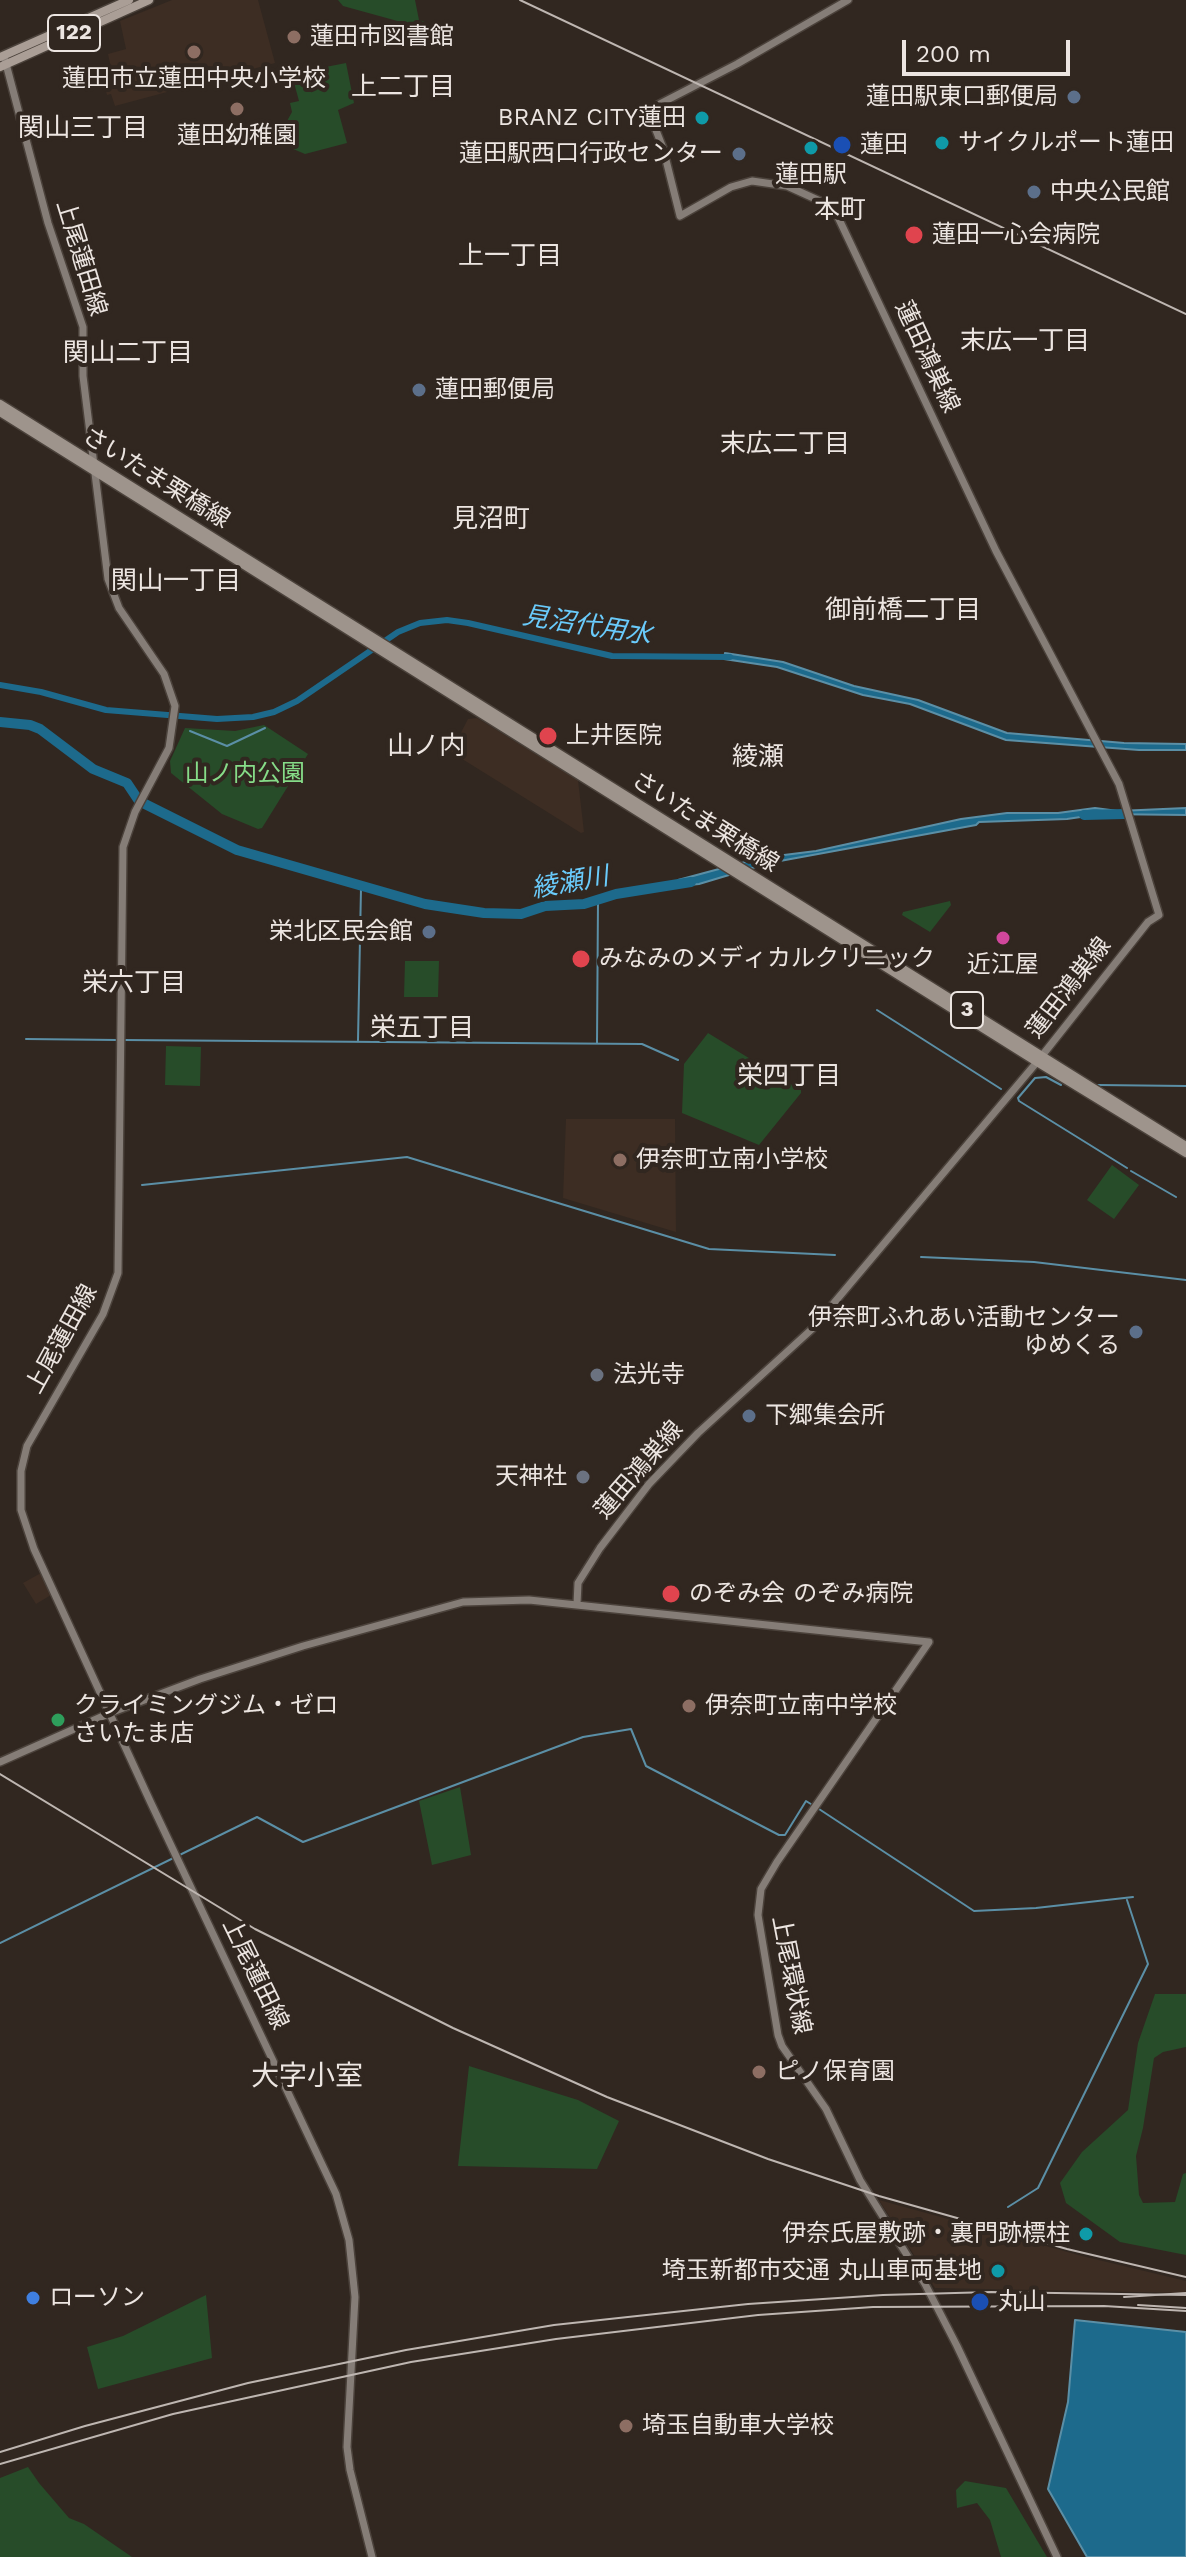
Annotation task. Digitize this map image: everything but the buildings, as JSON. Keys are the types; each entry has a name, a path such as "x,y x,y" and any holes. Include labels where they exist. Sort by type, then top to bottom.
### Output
{"highway":[{"name":"122","path":"2,61 129,0"},
{"name":"122","path":"2,61 149,0"}],"main road":[{"name":"蓮田鴻巣線","path":"577,1604 578,1583 600,1548 649,1484 698,1433 812,1329 1039,1059 1148,922 1159,915 1127,806 1105,755 996,551 837,215 820,201 787,186 752,181 723,191 680,216 663,148 648,110 737,64 848,0"},
{"name":"上尾蓮田線","path":"2,61 48,223 83,327 83,376 112,594 164,674 175,709 169,748 139,805 123,847 118,1273 103,1314 31,1437 23,1457 21,1510 28,1533 110,1713 327,2171 342,2214 349,2240 355,2297 347,2447 372,2557"},
{"name":"さいたま栗橋線","path":"0,404 371,642 1186,1153"},
{"name":"さいたま栗橋線","path":"0,412 95,467"},
{"name":"さいたま栗橋線","path":"1039,1059 1186,1146"},
{"path":"0,1762 110,1713 200,1679 431,1609 498,1599 577,1604"},
{"name":"上尾環状線","path":"577,1604 929,1642 777,1862 761,1889 758,1915 782,2046 826,2109 860,2180 941,2313 1057,2557"}],"shaded area":[{"name":"蓮田市立蓮田中央小学校","path":"172,0 258,0 275,63 115,106 111,94 107,95 102,75 112,73 108,54 126,49 120,21"},
{"path":"477,718 578,780 584,832 581,833 451,752 468,719"},
{"name":"伊奈町立南小学校","path":"566,1119 675,1119 676,1232 563,1198"},
{"path":"41,1573 51,1595 36,1604 23,1583"},
{"path":"879,2200 1186,2281 1186,2293 935,2288"}],"green space":[{"path":"338,0 415,0 419,20 425,22 412,25 343,6"},
{"path":"346,63 354,103 338,110 347,143 305,154 279,143 292,112 290,103 299,101 293,79 284,81 281,68 299,64 300,72"},
{"name":"山ノ内公園","path":"264,725 308,754 262,828 222,814 171,773 170,761 185,728 235,731"},
{"path":"950,901 951,905 930,932 902,915 903,912"},
{"path":"405,961 439,961 438,997 404,997"},
{"path":"708,1033 801,1090 759,1145 682,1113 684,1064"},
{"path":"166,1046 201,1047 200,1086 165,1085"},
{"path":"1112,1165 1139,1185 1114,1219 1087,1200"},
{"path":"460,1787 471,1855 432,1865 419,1801"},
{"path":"1155,1994 1186,1994 1186,2047 1163,2052 1154,2058 1136,2156 1139,2195 1143,2203 1175,2202 1183,2174 1186,2173 1186,2255 1120,2242 1066,2203 1060,2183 1082,2152 1128,2110 1138,2043"},
{"path":"469,2066 578,2100 619,2121 597,2169 458,2166"},
{"path":"206,2295 212,2358 98,2389 87,2347 123,2336"},
{"path":"28,2467 69,2518 84,2524 132,2557 0,2557 0,2478"},
{"path":"965,2481 1006,2488 1047,2557 1001,2557 990,2520 977,2503 957,2508 956,2490"}],"water":[{"path":"725,653 783,662 854,686 918,700 1007,733 1124,743 1186,744 1186,750 1139,750 1006,740 910,704 863,695 777,667 724,659"},
{"path":"1095,808 1118,811 1186,808 1186,815 1101,814 1067,819 979,822 769,863 699,884 680,886 678,880 760,858 816,851 961,819"},
{"path":"1075,2320 1186,2332 1186,2557 1087,2557 1048,2489 1068,2402"}],"waterway":[{"name":"見沼代用水","path":"0,685 41,692 106,710 217,719 253,717 274,712 297,701 398,632 420,623 447,620 612,656 730,657"},
{"name":"綾瀬川","path":"0,722 40,729 93,769 127,783 139,801 237,850 425,904 484,913 521,914 545,906 584,904 616,894 691,882"},
{"path":"190,731 227,746 265,728"},
{"name":"綾瀬川","path":"1084,815 1124,814"},
{"path":"358,1040 361,888"},
{"path":"597,1042 598,900"},
{"path":"877,1010 1001,1089"},
{"path":"26,1039 117,1040"},
{"path":"123,1040 642,1044 678,1060"},
{"path":"1061,1085 1046,1077 1035,1078 1018,1098 1019,1101 1127,1168"},
{"path":"1098,1085 1186,1086"},
{"path":"142,1185 407,1157 709,1249 835,1255"},
{"path":"1131,1171 1176,1197"},
{"path":"921,1257 1034,1262 1186,1280"},
{"path":"0,1943 257,1817 303,1842 583,1737 631,1729 646,1766 779,1835 785,1835 806,1801 814,1806"},
{"path":"819,1809 974,1911 1036,1908 1133,1897"},
{"path":"1008,2207 1038,2188 1148,1964 1127,1900"}],"tram line":[{"path":"1124,2297 1186,2293"},
{"path":"0,2464 173,2414 411,2362 556,2339 758,2315 873,2307 1104,2306 1186,2311"}],"railway":[{"path":"520,0 1186,314"},
{"path":"0,1774 255,1929 453,2028 607,2097 768,2159 879,2196 1067,2249 1186,2277"},
{"path":"0,2452 248,2383 406,2350 554,2325 748,2304 883,2295 991,2292 1186,2295"},
{"path":"1138,2305 1186,2308"}],"place":[{"name":"蓮田市図書館","path":"294,37"},
{"name":"蓮田市立蓮田中央小学校","path":"194,52"},
{"name":"蓮田駅東口郵便局","path":"1074,97"},
{"name":"蓮田幼稚園","path":"237,109"},
{"name":"BRANZ CITY蓮田","path":"702,118"},
{"name":"サイクルポート蓮田","path":"942,143"},
{"name":"蓮田","path":"842,145"},
{"name":"蓮田駅","path":"811,148"},
{"name":"蓮田駅西口行政センター","path":"739,154"},
{"name":"中央公民館","path":"1034,192"},
{"name":"蓮田一心会病院","path":"914,235"},
{"name":"蓮田郵便局","path":"419,390"},
{"name":"上井医院","path":"548,736"},
{"name":"栄北区民会館","path":"429,932"},
{"name":"近江屋","path":"1003,938"},
{"name":"みなみのメディカルクリニック","path":"581,959"},
{"name":"伊奈町立南小学校","path":"620,1160"},
{"name":"伊奈町ふれあい活動センター ゆめくる","path":"1136,1332"},
{"name":"法光寺","path":"597,1375"},
{"name":"下郷集会所","path":"749,1416"},
{"name":"天神社","path":"583,1477"},
{"name":"のぞみ会 のぞみ病院","path":"671,1594"},
{"name":"伊奈町立南中学校","path":"689,1706"},
{"name":"クライミングジム・ゼロ さいたま店","path":"58,1720"},
{"name":"ピノ保育園","path":"759,2072"},
{"name":"伊奈氏屋敷跡・裏門跡標柱","path":"1086,2234"},
{"name":"埼玉新都市交通 丸山車両基地","path":"998,2271"},
{"name":"ローソン","path":"33,2298"},
{"name":"丸山","path":"980,2302"},
{"name":"埼玉自動車大学校","path":"626,2426"}],"district":[{"name":"上二丁目","path":"403,87"},
{"name":"関山三丁目","path":"83,128"},
{"name":"本町","path":"840,210"},
{"name":"上一丁目","path":"510,256"},
{"name":"末広一丁目","path":"1025,341"},
{"name":"関山二丁目","path":"128,353"},
{"name":"末広二丁目","path":"785,444"},
{"name":"見沼町","path":"491,519"},
{"name":"関山一丁目","path":"176,581"},
{"name":"御前橋二丁目","path":"903,610"},
{"name":"山ノ内","path":"426,746"},
{"name":"綾瀬","path":"758,757"},
{"name":"栄六丁目","path":"134,983"},
{"name":"栄五丁目","path":"422,1028"},
{"name":"栄四丁目","path":"789,1076"},
{"name":"大字小室","path":"307,2077"}]}
